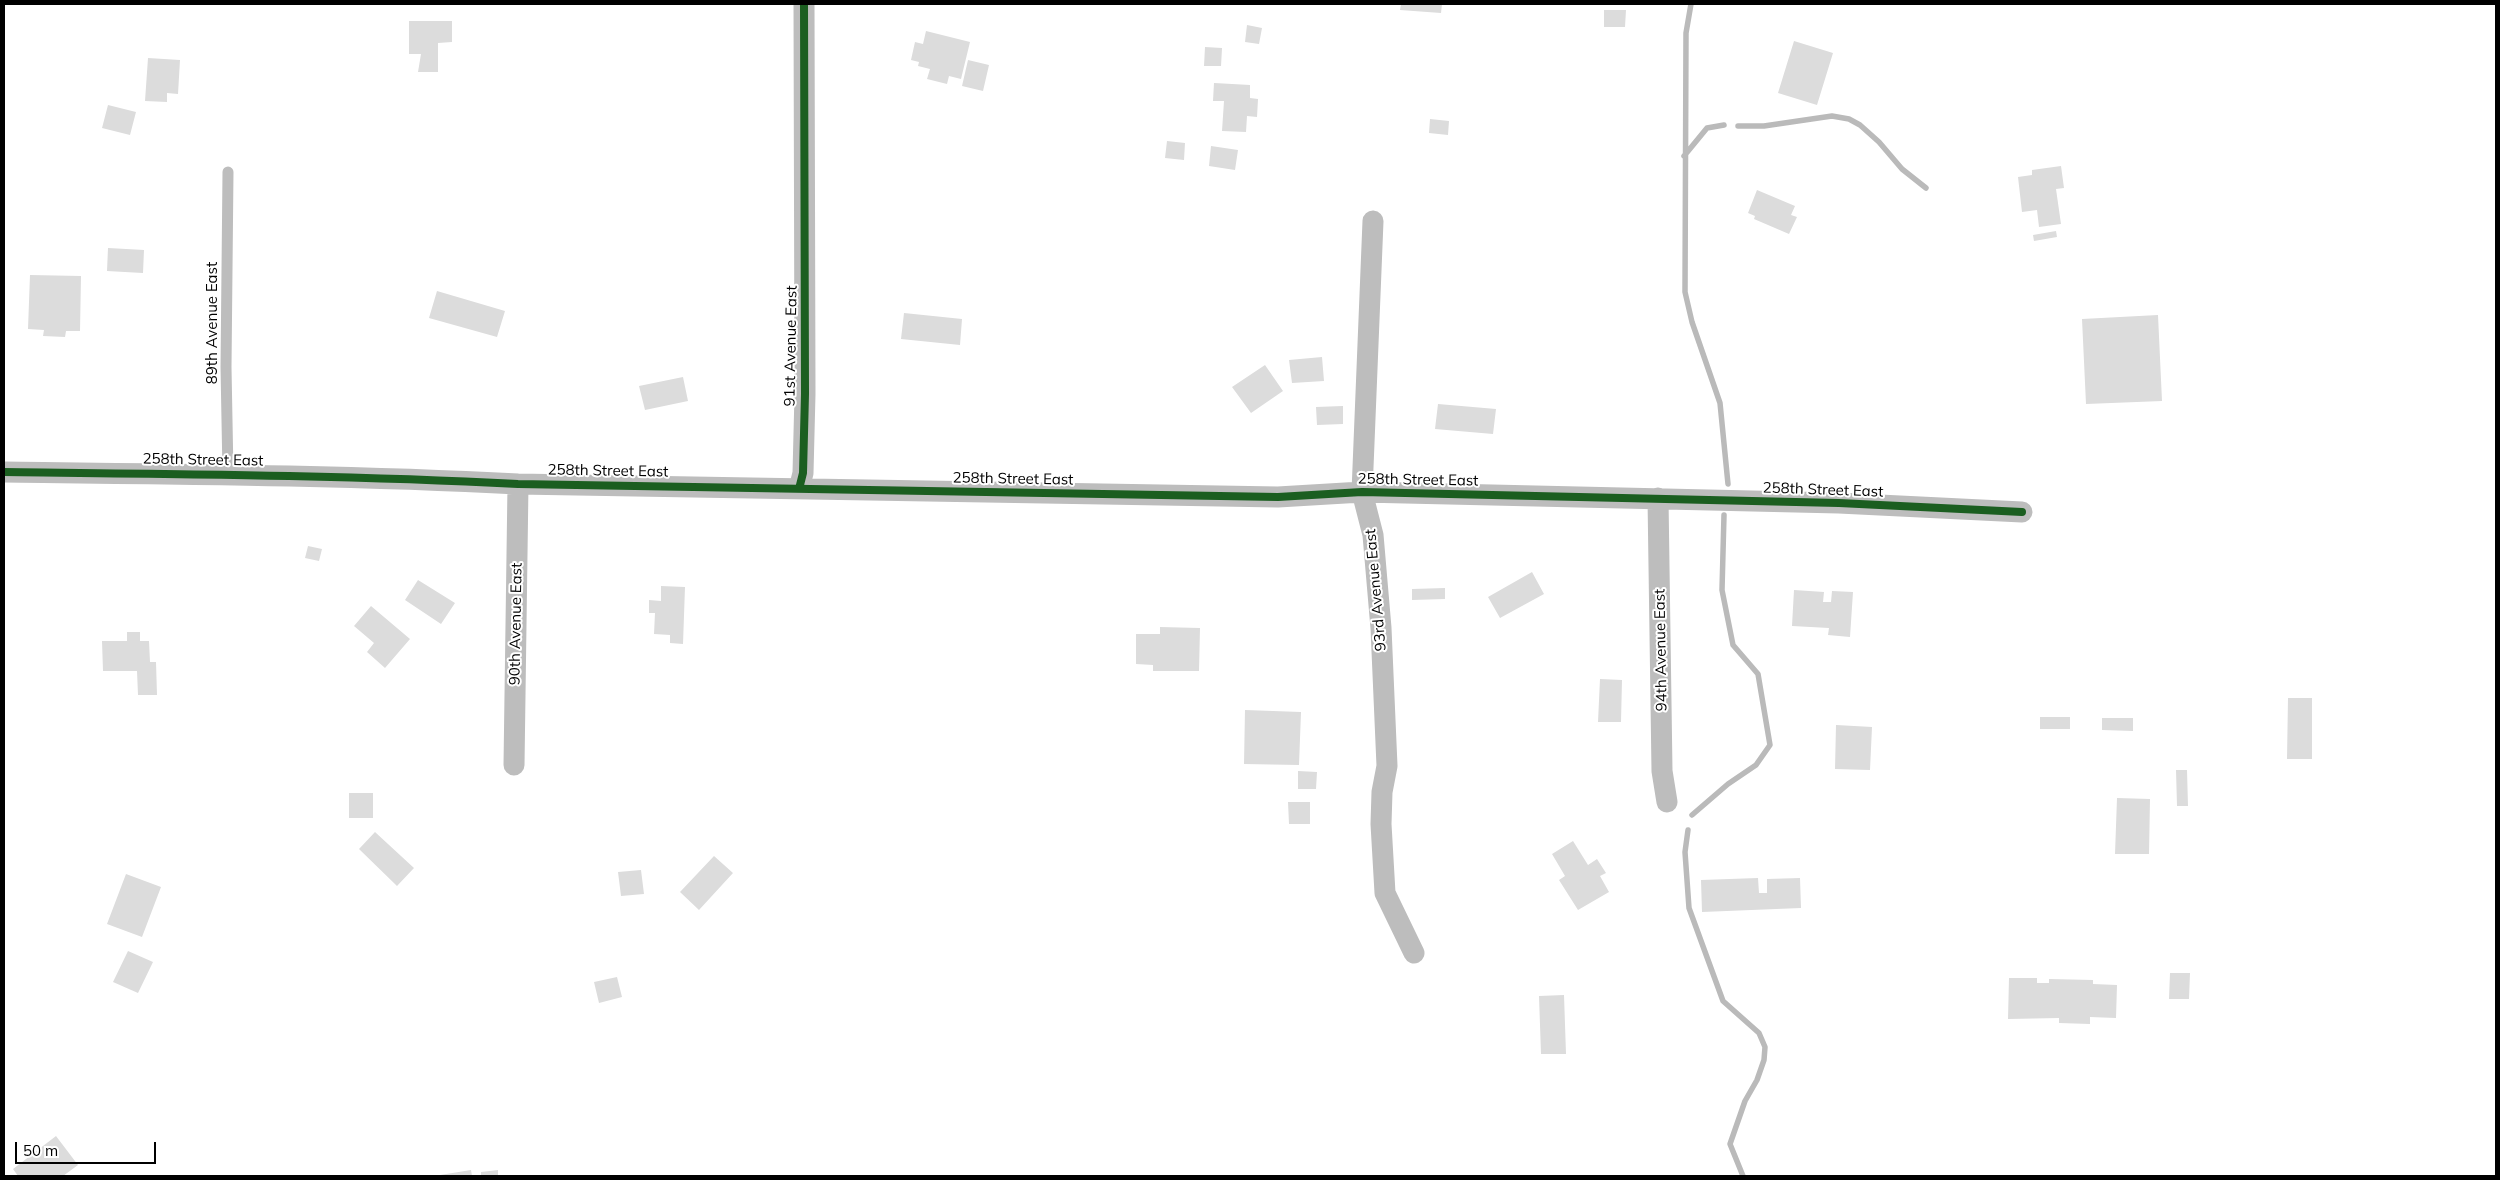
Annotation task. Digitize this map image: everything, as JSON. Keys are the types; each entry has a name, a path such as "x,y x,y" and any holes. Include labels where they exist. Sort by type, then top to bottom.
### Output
{"street":[{"name":"91st Avenue East","path":"799,488 803,473 805,394 804,4"},
{"name":"93rd Avenue East","path":"1373,221 1362,492 1373,535 1381,628 1387,766 1382,792 1381,824 1385,893 1414,953"},
{"name":"258th Street East","path":"4,472 228,474 518,484 1278,497 1362,492 1839,503 2022,512"},
{"name":"90th Avenue East","path":"514,765 518,484"},
{"name":"94th Avenue East","path":"1658,498 1662,771 1667,802"}],"lane":[{"name":"89th Avenue East","path":"228,172 226,367 228,474"}],"building":[{"path":"1401,4 1442,4 1441,13 1400,10"},
{"path":"1604,10 1626,10 1625,27 1604,27"},
{"path":"409,21 452,21 452,42 438,43 438,72 418,72 421,54 409,54"},
{"path":"1247,25 1262,28 1259,44 1245,42"},
{"path":"926,31 970,42 961,79 949,76 947,84 927,79 930,69 918,66 919,62 911,60 915,42 923,44"},
{"path":"1794,41 1833,53 1817,105 1778,93"},
{"path":"1205,47 1222,48 1221,66 1204,66"},
{"path":"148,58 180,60 178,94 167,93 167,102 145,101"},
{"path":"968,60 989,65 983,91 962,86"},
{"path":"1214,83 1250,85 1250,98 1258,99 1257,117 1247,116 1246,132 1222,131 1224,101 1213,101"},
{"path":"108,105 136,112 130,135 102,128"},
{"path":"1430,119 1449,121 1448,135 1429,133"},
{"path":"1167,141 1185,143 1184,160 1165,158"},
{"path":"1211,146 1238,150 1235,170 1209,166"},
{"path":"2061,166 2064,188 2056,189 2061,224 2039,227 2037,210 2022,212 2018,177 2032,175 2032,170"},
{"path":"1757,190 1795,206 1791,215 1797,217 1789,234 1754,219 1755,216 1748,213"},
{"path":"2056,231 2057,237 2034,241 2033,235"},
{"path":"108,248 144,250 143,273 107,271"},
{"path":"30,275 81,276 80,331 66,331 65,337 43,336 44,330 28,329"},
{"path":"437,291 505,311 497,337 429,318"},
{"path":"904,313 962,319 960,345 901,339"},
{"path":"2158,315 2162,401 2086,404 2082,319"},
{"path":"1322,357 1324,381 1292,383 1289,360"},
{"path":"1265,365 1283,391 1251,413 1232,387"},
{"path":"683,377 688,401 645,410 639,386"},
{"path":"1438,404 1496,409 1493,434 1435,429"},
{"path":"1343,406 1343,424 1317,425 1316,407"},
{"path":"308,546 322,549 319,561 305,558"},
{"path":"1532,572 1544,594 1500,618 1488,597"},
{"path":"418,580 455,603 441,624 405,600"},
{"path":"661,586 685,587 683,644 670,643 670,635 654,634 655,613 649,613 649,600 661,601"},
{"path":"1445,588 1445,599 1412,600 1412,589"},
{"path":"1794,590 1824,592 1823,602 1831,602 1832,591 1853,592 1850,637 1828,635 1829,628 1792,626"},
{"path":"371,606 410,639 385,668 367,652 374,643 354,626"},
{"path":"1160,627 1200,628 1199,671 1153,671 1153,665 1136,664 1136,634 1160,634"},
{"path":"127,632 140,632 140,641 149,641 150,662 156,662 157,695 138,695 137,671 103,671 102,641 127,641"},
{"path":"1600,679 1622,680 1621,722 1598,722"},
{"path":"2288,698 2312,698 2312,759 2287,759"},
{"path":"1245,710 1301,712 1299,765 1244,764"},
{"path":"2040,717 2070,717 2070,729 2040,729"},
{"path":"2102,718 2133,718 2133,731 2102,730"},
{"path":"1836,725 1872,727 1870,770 1835,769"},
{"path":"2176,770 2187,770 2188,806 2177,806"},
{"path":"1298,771 1317,772 1316,789 1298,789"},
{"path":"349,793 373,793 373,818 349,818"},
{"path":"2117,798 2150,799 2149,854 2115,854"},
{"path":"1288,802 1310,802 1310,824 1289,824"},
{"path":"375,832 414,868 397,886 359,849"},
{"path":"1573,841 1588,865 1597,859 1606,873 1600,876 1609,892 1578,910 1559,880 1565,876 1552,854"},
{"path":"714,856 733,873 699,910 680,892"},
{"path":"641,870 644,894 621,896 618,872"},
{"path":"126,874 161,887 142,937 107,924"},
{"path":"1758,878 1759,893 1767,893 1767,879 1800,878 1801,908 1702,912 1701,880"},
{"path":"128,951 153,962 138,993 113,982"},
{"path":"2170,973 2190,973 2189,999 2169,999"},
{"path":"617,977 622,997 599,1003 594,982"},
{"path":"2009,978 2037,978 2037,983 2049,983 2049,979 2093,980 2093,984 2117,985 2116,1018 2090,1017 2090,1024 2059,1023 2059,1018 2008,1019"},
{"path":"1564,995 1566,1054 1541,1054 1539,996"},
{"path":"56,1136 78,1165 63,1176 18,1176 13,1169"},
{"path":"471,1170 472,1176 440,1176 440,1175"},
{"path":"498,1170 498,1176 481,1176 481,1172"}],"waterway":[{"path":"1691,4 1686,33 1685,292 1692,322 1720,403 1728,484"},
{"path":"1738,126 1764,126 1832,116 1849,119 1860,125 1879,142 1902,169 1926,188"},
{"path":"1684,156 1707,128 1724,125"},
{"path":"1692,815 1728,784 1756,765 1770,745 1758,674 1733,645 1722,590 1724,515"},
{"path":"1688,830 1685,852 1689,908 1723,1001 1759,1033 1765,1047 1764,1060 1757,1080 1745,1101 1730,1144 1743,1176"}],"cycle path":[{"path":"799,489 803,473 805,394 804,4"},
{"path":"4,472 325,477 518,484 1278,497 1362,492 1839,503 2022,512"}]}
